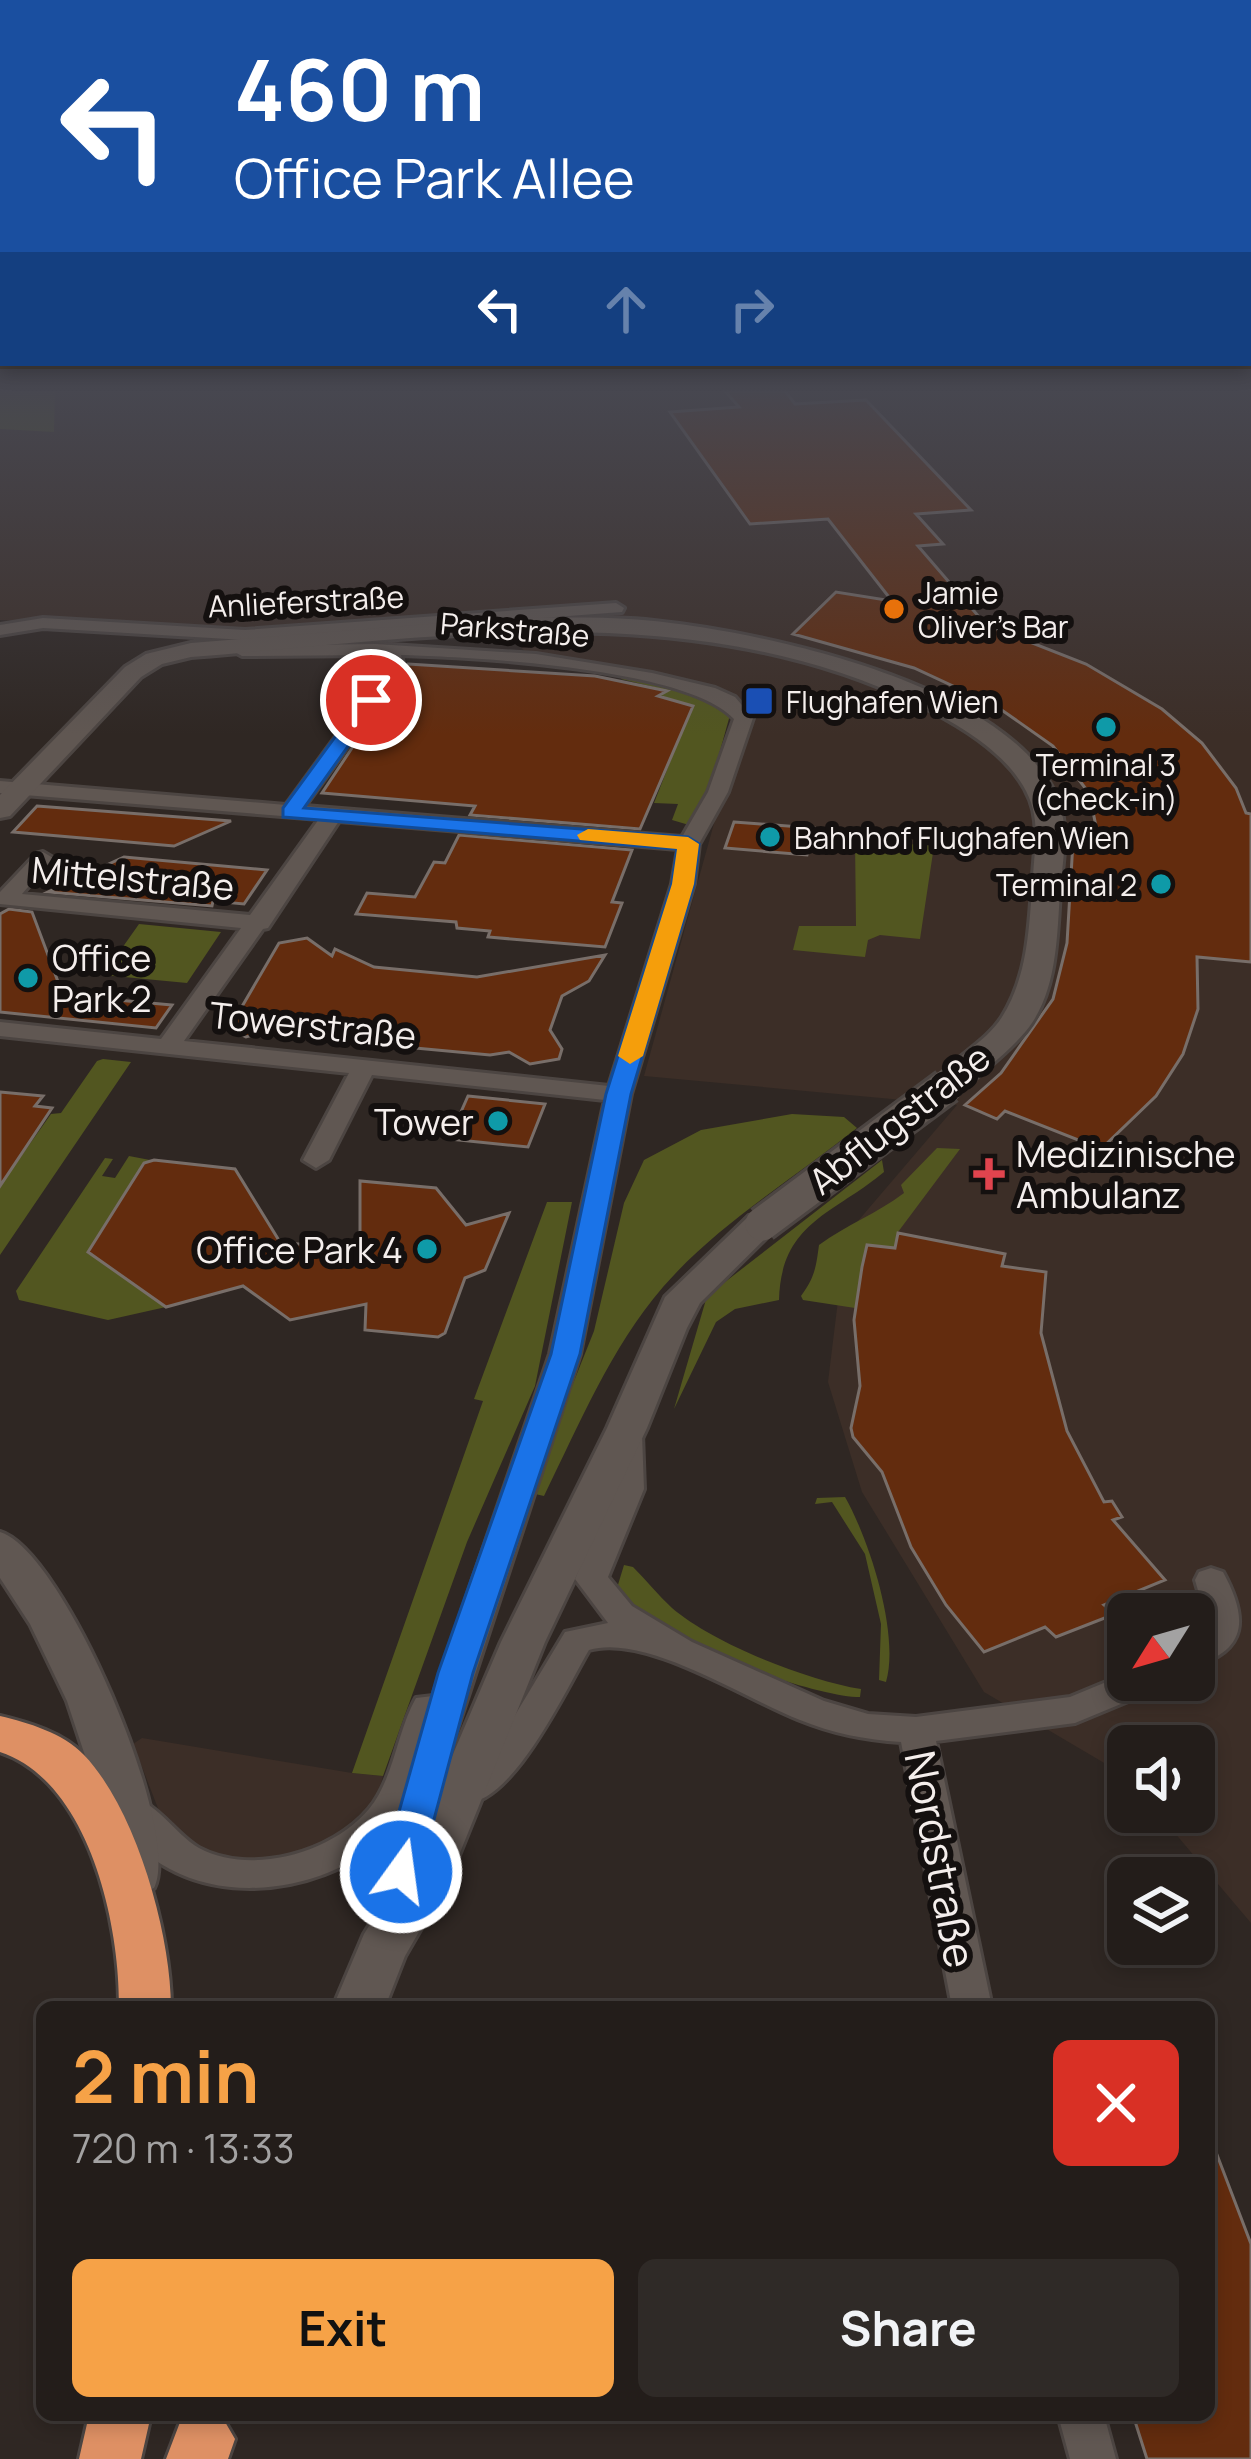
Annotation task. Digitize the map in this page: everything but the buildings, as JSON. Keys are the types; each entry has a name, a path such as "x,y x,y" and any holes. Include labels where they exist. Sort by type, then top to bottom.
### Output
{"highway":[{"path":"0,1734 24,1740 68,1768 115,1857 143,1949 146,2001"},
{"path":"110,2459 119,2421"}],"street":[{"name":"Anlieferstraße","path":"0,630 43,623 245,635 616,608"},
{"name":"Abflugstraße","path":"0,810 10,788 133,672 154,659 190,650 517,625 631,626 704,634 838,664 897,685 959,715 1006,750 1033,781 1049,817 1042,959 1014,1025 947,1087 762,1224 684,1297 627,1428 523,1642 424,1880 382,1949 361,2001"},
{"name":"Parkstraße","path":"190,650 375,649 565,661 710,692 728,701 743,718 718,792 688,844"},
{"path":"290,813 395,668 393,657 375,649"},
{"path":"10,788 688,844 683,884 619,1094 565,1354 427,1766 382,1949"},
{"path":"168,1046 332,816"},
{"path":"3,898 43,857"},
{"name":"Mittelstraße","path":"3,898 260,922"},
{"name":"Towerstraße","path":"0,1029 619,1094"},
{"path":"316,1160 365,1066"},
{"path":"627,1428 628,1489 590,1579 620,1615 680,1651 814,1712 868,1727 916,1730"},
{"path":"0,1547 26,1577 80,1683 126,1806 143,1949"},
{"path":"1211,1580 1222,1615 1222,1639 1215,1643"},
{"path":"458,1803 513,1750 578,1640 601,1634 627,1636 680,1651"},
{"path":"126,1806 172,1851 227,1874 276,1873 316,1862 354,1844 385,1816 432,1697 456,1673"},
{"name":"Nordstraße","path":"970,2001 916,1730 1075,1710 1107,1696"},
{"path":"1084,2421 1093,2459"}],"shaded area":[{"path":"0,506 1251,506 1251,1923 1215,1880 1215,1857 1195,1857 1175,1833 1215,1833 1215,1725 1107,1725 1107,1765 984,1692 862,1492 828,1382 846,1235 957,1105 644,1076 746,708 666,675 528,654 485,614 237,631 0,620"},
{"path":"142,1738 383,1776 377,1798 352,1829 320,1846 268,1863 233,1864 176,1839 161,1816 133,1744"}],"green space":[{"path":"623,675 697,694 730,715 708,794 689,825 672,820 678,804 654,803 692,706 658,696 666,690 621,679"},
{"path":"855,840 934,846 920,939 880,935 868,940 865,957 793,950 799,926 856,926"},
{"path":"139,924 221,932 187,983 103,975"},
{"path":"103,1059 131,1062 0,1255 0,1186 51,1114 61,1113"},
{"path":"792,1114 844,1117 857,1128 731,1223 663,1287 612,1361 544,1496 535,1494 594,1331 624,1203 644,1160 701,1130"},
{"path":"937,1148 960,1149 898,1232 895,1248 867,1245 855,1308 803,1300 819,1245 904,1193 901,1185"},
{"path":"129,1156 150,1160 89,1252 166,1307 108,1320 19,1300 16,1291 105,1158 113,1159 102,1176 115,1178"},
{"path":"882,1160 884,1172 800,1236 782,1274 779,1300 735,1309 716,1322 674,1409 707,1296"},
{"path":"547,1202 572,1202 535,1386 467,1542 383,1776 352,1773 483,1401 474,1399"},
{"path":"845,1497 864,1537 886,1613 886,1682 879,1680 881,1624 865,1554 832,1502 815,1504 817,1498"},
{"path":"624,1565 633,1567 672,1608 712,1635 789,1669 861,1689 860,1697 766,1675 689,1643 631,1606 617,1588"}],"slow traffic":[{"path":"588,835 688,844 683,884 630,1056"}],"place":[{"name":"Jamie Oliver's Bar","path":"894,609"},
{"name":"Flughafen Wien","path":"759,701"},
{"name":"Terminal 3 (check-in)","path":"1106,727"},
{"name":"Bahnhof Flughafen Wien","path":"770,837"},
{"name":"Terminal 2","path":"1161,884"},
{"name":"Office Park 2","path":"28,978"},
{"name":"Tower","path":"498,1121"},
{"name":"Medizinische Ambulanz","path":"989,1174"},
{"name":"Office Park 4","path":"427,1249"}],"route":[{"path":"371,700 290,813 688,844 683,884 619,1094 565,1354 456,1673 401,1872"}]}
